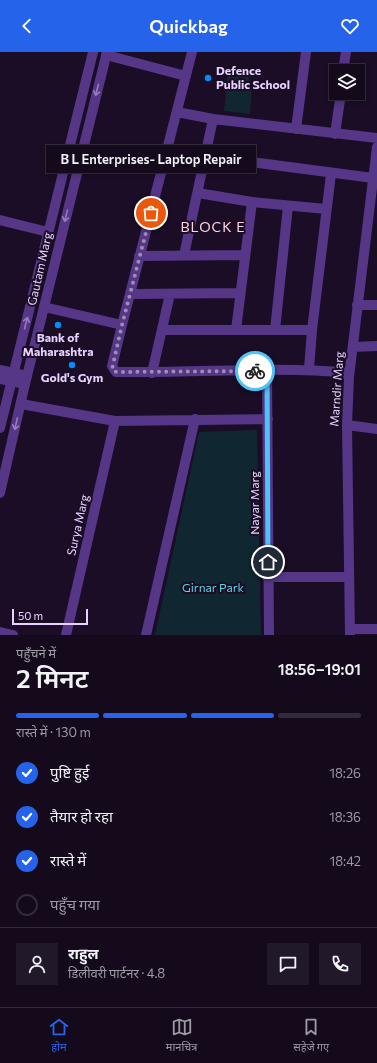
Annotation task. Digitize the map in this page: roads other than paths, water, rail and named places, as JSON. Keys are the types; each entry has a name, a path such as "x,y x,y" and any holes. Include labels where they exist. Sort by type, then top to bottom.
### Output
{"street":[{"name":"Gautam Marg","path":"0,428 93,52"},
{"path":"192,52 189,75 177,112 139,256 112,369 116,372 152,373 309,369 349,373"},
{"path":"296,129 306,52"},
{"path":"345,64 346,52"},
{"name":"Gautam Marg","path":"0,493 20,404 107,53"},
{"path":"107,53 189,75"},
{"path":"335,134 340,100"},
{"path":"177,112 213,119 377,138"},
{"path":"184,255 213,119"},
{"name":"Marndir Marg","path":"350,632 347,425 349,373 354,346 357,305 374,191 373,178 377,147"},
{"path":"205,156 330,174 373,178"},
{"path":"309,369 330,174"},
{"path":"198,194 252,202 326,209"},
{"path":"236,330 244,255 252,202"},
{"path":"275,330 288,206"},
{"path":"0,220 48,232"},
{"path":"139,256 244,255"},
{"path":"130,294 240,293"},
{"path":"152,373 170,294"},
{"path":"357,305 377,305"},
{"path":"44,307 122,325"},
{"path":"162,330 312,330"},
{"path":"354,346 377,346"},
{"path":"0,370 12,376 26,380"},
{"name":"Nayar Marg","path":"267,371 268,635"},
{"path":"0,379 12,376"},
{"path":"20,404 115,421 268,419"},
{"path":"146,635 195,419"},
{"name":"Surya Marg","path":"66,635 115,421"},
{"path":"347,425 377,429"},
{"path":"268,577 349,577"},
{"path":"350,632 377,628"},
{"path":"0,632 13,635"}],"place":[{"name":"Defence Public School","path":"208,78"},
{"name":"B L Enterprises- Laptop Repair","path":"151,213"},
{"name":"Bank of Maharashtra","path":"58,325"},
{"name":"Gold's Gym","path":"72,365"}],"district":[{"name":"BLOCK E","path":"213,227"}],"park label":[{"name":"Girnar Park","path":"213,588"}]}
